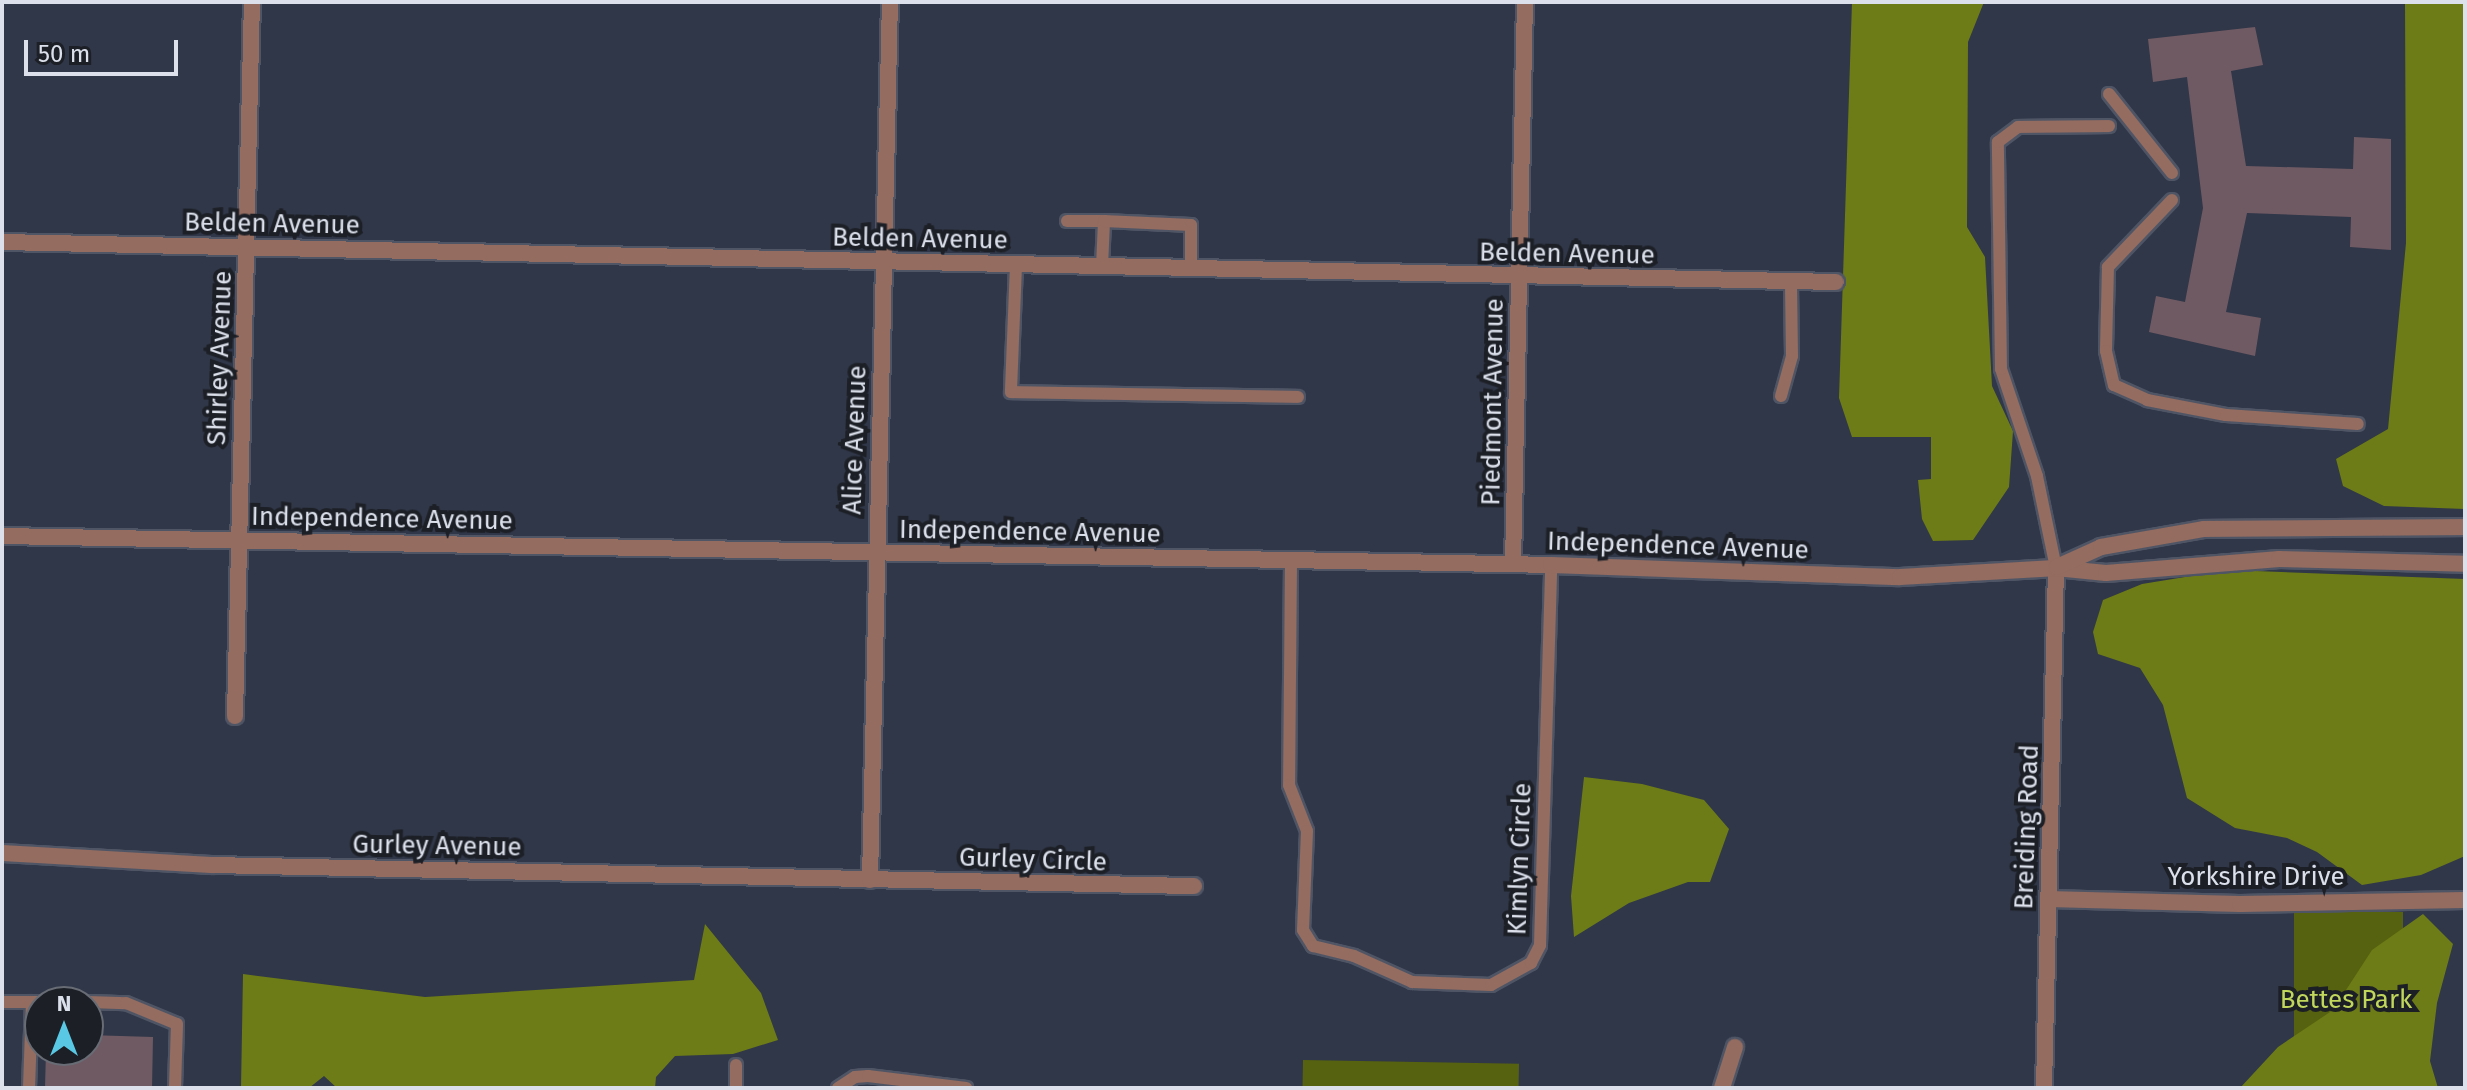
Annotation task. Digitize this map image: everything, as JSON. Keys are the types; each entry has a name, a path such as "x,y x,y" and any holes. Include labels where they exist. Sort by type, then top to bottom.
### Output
{"street":[{"name":"Shirley Avenue","path":"235,716 252,2"},
{"name":"Alice Avenue","path":"870,880 890,2"},
{"name":"Piedmont Avenue","path":"1513,564 1525,2"},
{"name":"Belden Avenue","path":"2,242 1836,282"},
{"name":"Independence Avenue","path":"2056,568 2101,547 2204,529 2352,524 2465,527"},
{"name":"Independence Avenue","path":"2,536 1513,564 1900,577 2056,568 2106,573 2279,559 2465,564"},
{"name":"Breiding Road","path":"2044,1088 2056,568"},
{"name":"Gurley Avenue","path":"2,853 212,865 870,880"},
{"name":"Gurley Circle","path":"870,880 1194,886"},
{"name":"Yorkshire Drive","path":"2048,899 2240,904 2465,900"},
{"path":"1722,1088 1735,1047"}],"lane":[{"path":"2109,94 2172,173"},
{"path":"2056,568 2037,476 2001,369 1998,142 2018,127 2109,126"},
{"path":"2172,200 2108,267 2106,351 2114,385 2147,400 2226,415 2358,424"},
{"path":"1067,221 1191,225 1191,269"},
{"path":"1102,267 1104,221"},
{"path":"1016,265 1011,392 1298,397"},
{"path":"1781,396 1792,356 1791,282"},
{"name":"Kimlyn Circle","path":"1291,562 1289,785 1307,831 1303,930 1313,946 1354,956 1412,982 1491,985 1531,963 1540,945 1551,565"},
{"path":"2,1002 24,1002"},
{"path":"104,1002 126,1003 177,1024 175,1088"},
{"path":"736,1065 736,1088"},
{"path":"29,1088 31,1066"},
{"path":"838,1088 855,1077 868,1076 966,1088"}],"green space":[{"path":"1852,2 1984,2 1968,42 1967,227 1985,257 1992,386 2013,431 2009,487 1973,540 1933,541 1922,519 1918,480 1931,479 1931,437 1852,437 1839,398"},
{"path":"2405,2 2465,2 2465,509 2384,506 2343,486 2336,459 2388,429 2406,243"},
{"path":"2228,570 2465,579 2465,856 2421,875 2362,885 2317,852 2287,838 2235,828 2187,798 2163,705 2140,668 2098,654 2093,632 2103,600 2142,584"},
{"path":"1584,777 1642,784 1704,800 1729,829 1710,882 1688,882 1629,903 1574,937 1571,896"},
{"name":"Bettes Park","path":"2294,912 2403,912 2403,1088 2294,1088"},
{"path":"2423,914 2453,944 2437,1003 2430,1061 2438,1088 2240,1088 2278,1047 2333,1010 2372,950"},
{"path":"705,924 761,993 778,1040 733,1054 675,1056 656,1077 655,1088 337,1088 324,1076 309,1088 241,1088 243,974 425,997 694,980"},
{"path":"1303,1060 1519,1064 1519,1088 1303,1088"}],"building":[{"path":"2255,27 2263,65 2231,71 2246,166 2353,169 2354,137 2391,139 2391,250 2350,247 2351,217 2247,213 2226,312 2261,318 2255,356 2149,332 2156,296 2185,302 2203,208 2187,77 2153,82 2148,39"},
{"path":"104,1035 153,1037 152,1088 45,1088 46,1066 104,1066"}]}
